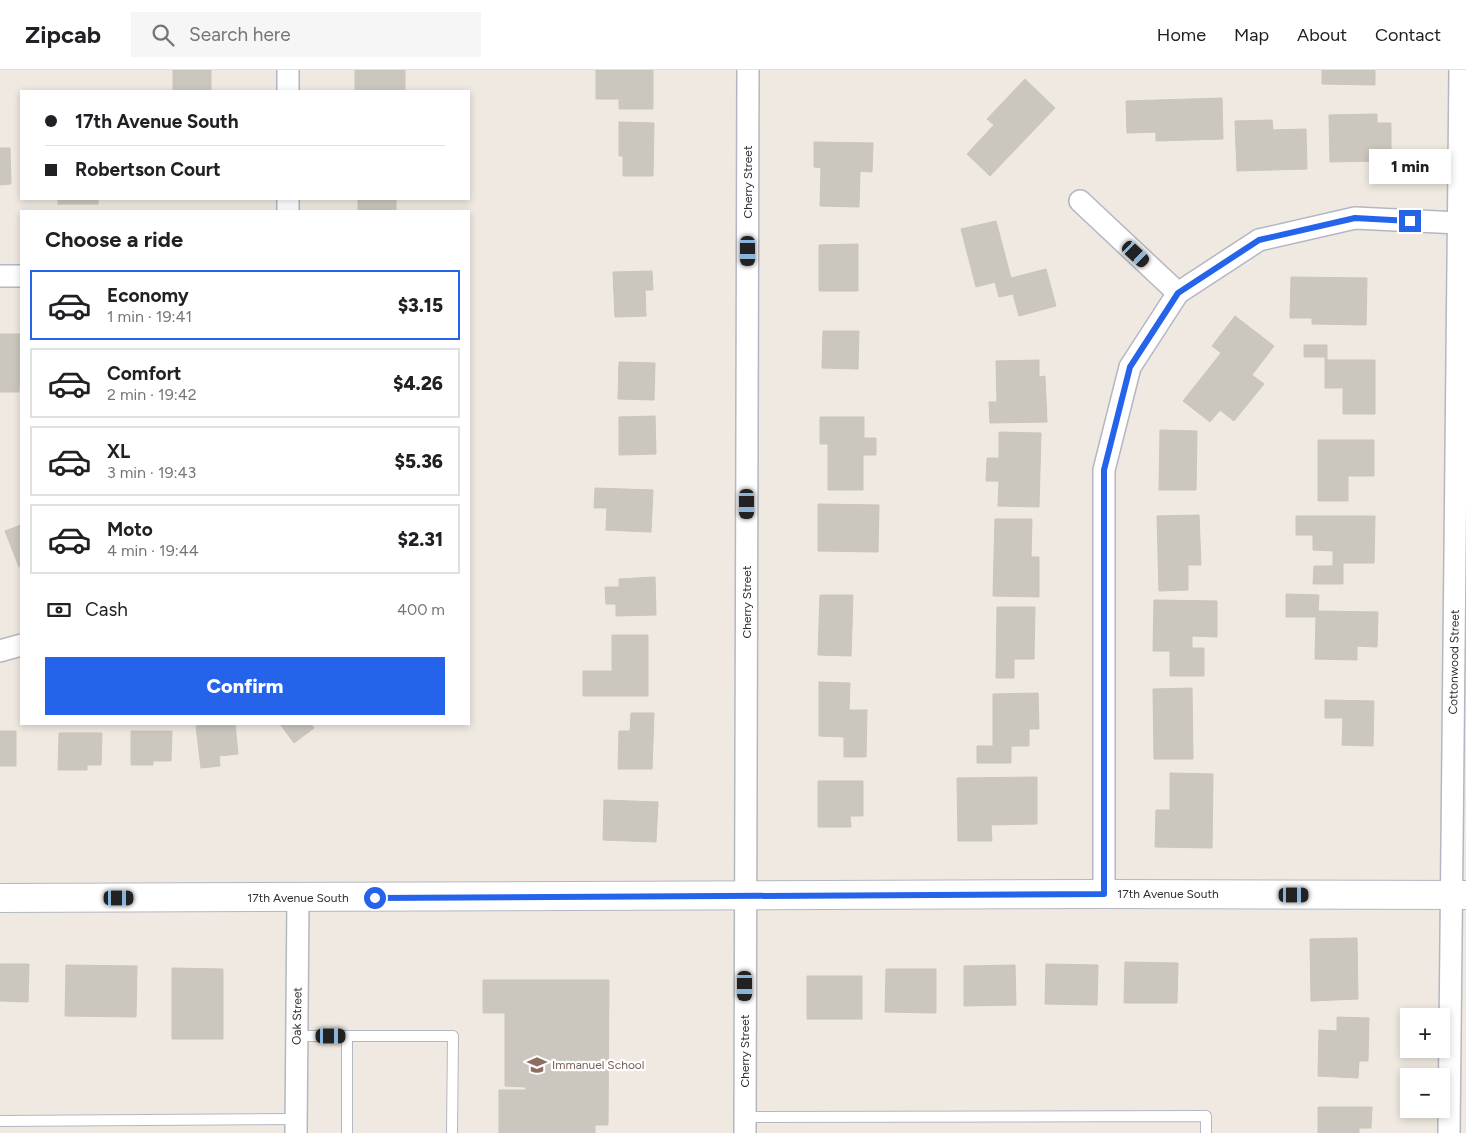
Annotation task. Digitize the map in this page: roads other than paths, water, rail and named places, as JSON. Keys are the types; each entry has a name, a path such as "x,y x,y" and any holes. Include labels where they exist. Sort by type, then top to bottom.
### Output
{"street":[{"path":"288,70 288,90"},
{"name":"Cherry Street","path":"745,1125 748,70"},
{"name":"Cottonwood Street","path":"1449,1133 1459,895 1458,223 1460,70"},
{"path":"1080,201 1178,293"},
{"path":"1104,894 1104,470 1130,367 1178,293 1259,240 1355,218 1458,223"},
{"path":"0,276 20,276"},
{"path":"0,651 20,645"},
{"path":"0,660 20,660"},
{"name":"17th Avenue South","path":"0,898 1104,894 1459,895"},
{"name":"Oak Street","path":"296,1126 298,898"}],"lane":[{"path":"297,1036 453,1036 452,1133"},
{"path":"347,1133 348,1036"},
{"path":"745,1125 1206,1116 1206,1133"},
{"path":"0,1121 296,1126"}],"place":[{"name":"Immanuel School","path":"537,1065"}]}
